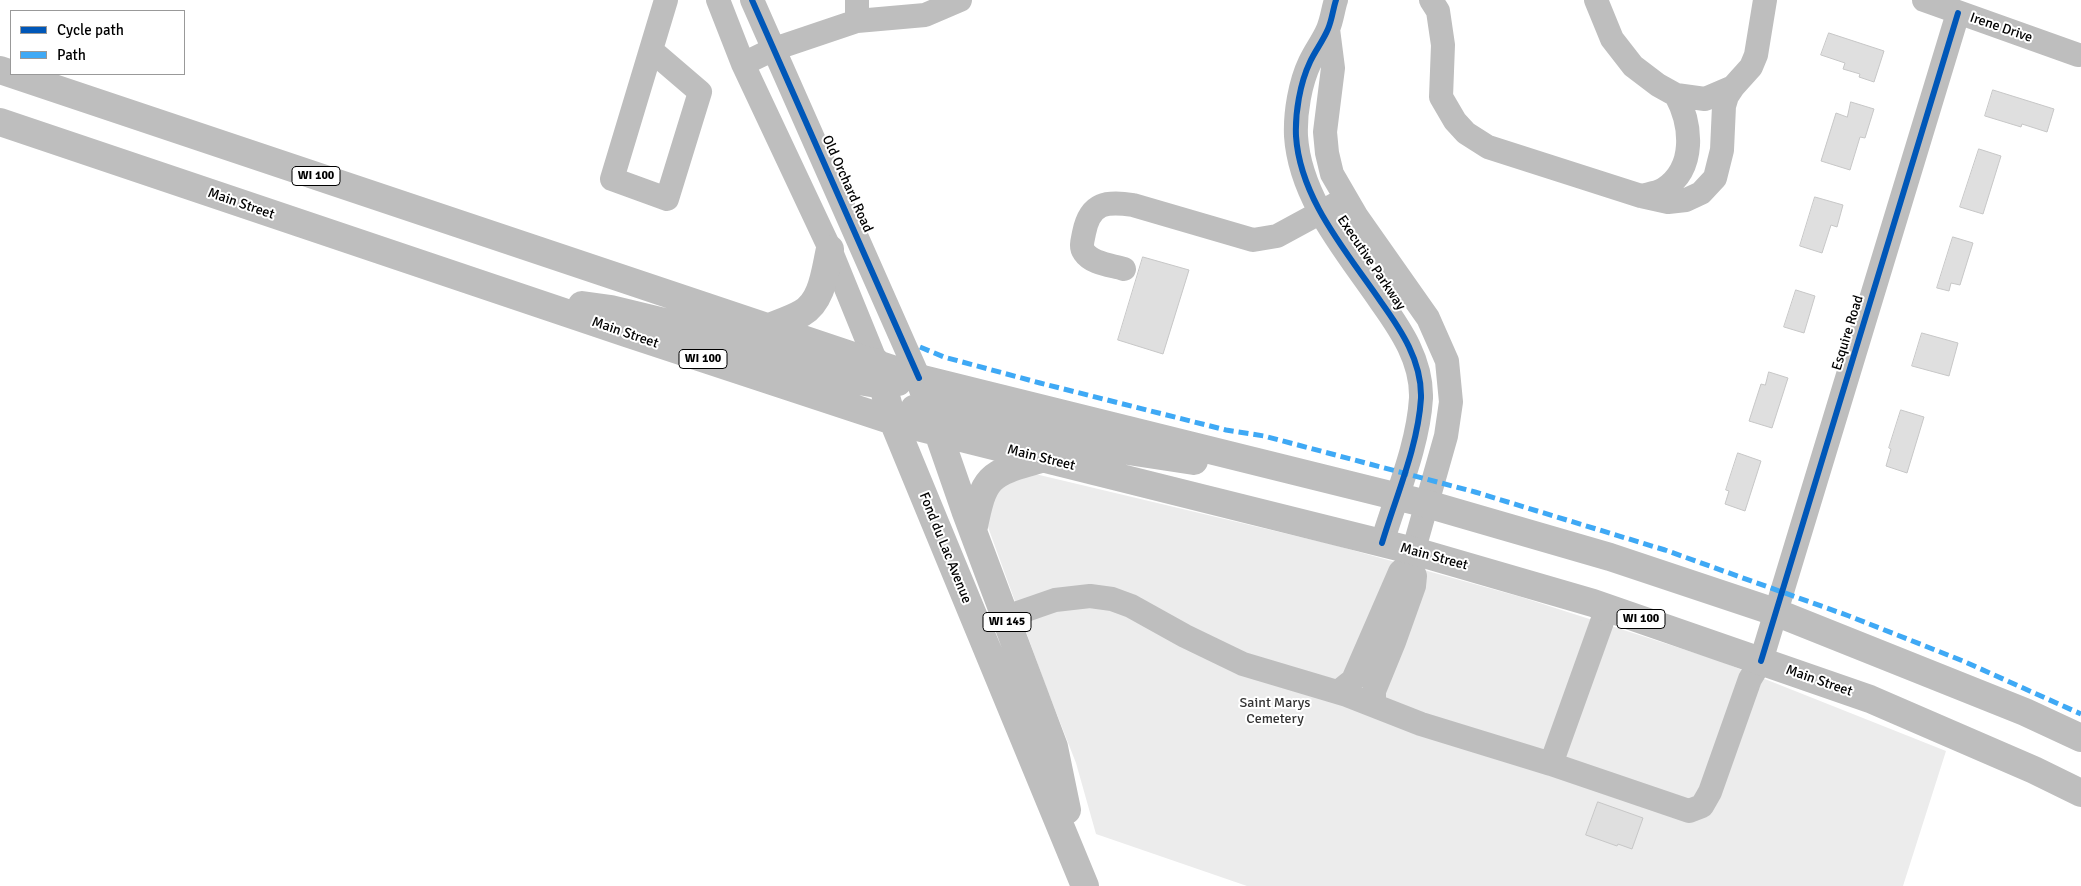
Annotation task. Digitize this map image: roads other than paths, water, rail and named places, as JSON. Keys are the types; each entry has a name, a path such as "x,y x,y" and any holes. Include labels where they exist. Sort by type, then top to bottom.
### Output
{"main road":[{"name":"WI 100","path":"15,75 769,327 879,374 919,378 1276,465 1427,504 1610,556 1776,612 2025,712 2081,738"},
{"name":"Main Street","path":"0,122 893,421"},
{"path":"769,327 803,313 818,296 830,249"},
{"path":"514,295 620,311 710,333 848,379 879,374"},
{"name":"Fond du Lac Avenue","path":"879,374 893,421 1082,878"},
{"name":"Fond du Lac Avenue","path":"919,378 973,531 1054,747 1082,878"},
{"path":"893,421 908,410 933,419 966,414 1089,445 1189,461 1276,465"},
{"name":"Main Street","path":"933,419 1043,458 1382,543 1412,557 1607,608 1870,699 2034,770 2081,793"},
{"path":"973,531 984,487 1006,469 1043,458"}],"street":[{"path":"651,50 700,92 667,199 612,179 666,0"},
{"path":"718,0 743,64 830,249 879,374"},
{"name":"Old Orchard Road","path":"752,0 919,378"},
{"path":"743,64 857,10 925,15 960,0"},
{"name":"Executive Parkway","path":"1336,0 1328,29 1309,64 1299,98 1296,135 1300,162 1307,188 1321,212 1403,332 1416,363 1421,396 1416,431 1382,543"},
{"path":"1431,0 1438,11 1443,45 1442,97 1455,121 1466,133 1488,147 1641,196 1668,202 1686,200 1702,193 1715,178 1722,150 1724,106 1727,96 1733,87 1751,67 1756,54 1765,0"},
{"path":"1596,0 1612,39 1632,66 1658,85 1676,95 1706,99 1733,87"},
{"name":"Irene Drive","path":"1924,0 2078,54"},
{"name":"Esquire Road","path":"1006,617 1055,600 1090,596 1112,599 1131,606 1185,636 1243,664 1338,692 1421,724 1551,764 1688,811 1702,806 1710,792 1750,679 1761,661 1958,13"},
{"name":"Executive Parkway","path":"1328,29 1333,68 1325,132 1332,174 1357,217 1428,318 1447,361 1451,402 1446,436 1412,557"},
{"path":"1641,196 1663,190 1684,168 1688,154 1686,118 1676,95"},
{"path":"1124,269 1094,261 1084,252 1082,245 1088,216 1098,206 1113,202 1133,205 1253,240 1278,236 1346,198"},
{"path":"1393,318 1417,302"},
{"path":"1338,692 1352,680 1400,572 1412,557"},
{"path":"1374,706 1374,691 1391,651 1414,586 1415,576 1412,557"},
{"path":"1551,764 1607,608"}],"park label":[{"name":"Saint Marys Cemetery","path":"1275,712"}]}
